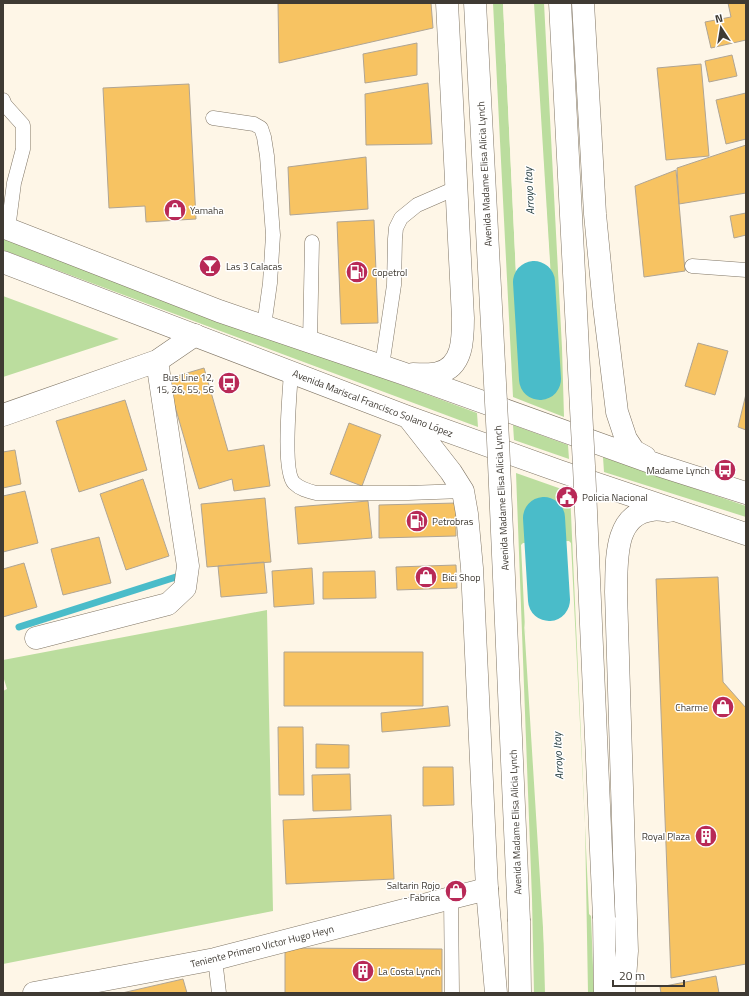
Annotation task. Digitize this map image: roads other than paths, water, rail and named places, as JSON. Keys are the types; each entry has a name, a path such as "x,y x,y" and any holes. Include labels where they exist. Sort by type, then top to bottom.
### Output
{"main road":[{"path":"392,370 421,374 438,374 448,369 455,363 460,353 463,338 447,3"},
{"name":"Avenida Madame Elisa Alicia Lynch","path":"475,3 499,448 519,921 520,993"},
{"path":"560,3 584,466 604,918 605,993"},
{"path":"586,4 595,214 604,306 617,412 626,439 634,451 661,466"},
{"path":"6,228 219,311 392,370 661,466 746,492"},
{"name":"Avenida Mariscal Francisco Solano López","path":"3,262 408,417 559,471 746,534"},
{"path":"3,415 158,361 195,335"},
{"path":"36,638 168,604 185,588 188,566 158,361"},
{"path":"408,417 451,472 462,491 467,514 472,568 487,890 496,993"},
{"path":"624,993 627,951 616,592 617,560 622,532 628,522 637,514 652,510 682,512"},
{"name":"Teniente Primero Victor Hugo Heyn","path":"34,993 215,959 487,890"}],"lane":[{"path":"3,100 5,105 23,125 22,149 6,228"},
{"path":"213,118 254,124 261,128 264,137 267,156 273,235 270,283 264,326"},
{"path":"392,370 396,228 401,218 417,205 456,188"},
{"path":"310,342 312,242"},
{"path":"692,266 746,270"},
{"path":"290,372 287,438 288,468 293,482 304,490 316,493 408,493 462,491"},
{"path":"451,898 452,993"},
{"path":"215,959 219,993"}],"waterway":[{"name":"Arroyo Itay","path":"534,282 540,379"},
{"name":"Arroyo Itay","path":"544,518 549,600"},
{"path":"19,627 179,576"}],"place":[{"name":"Yamaha","path":"175,210"},
{"name":"Las 3 Calacas","path":"210,266"},
{"name":"Copetrol","path":"357,272"},
{"name":"Bus Line 12, 15, 26, 55, 56","path":"229,383"},
{"name":"Madame Lynch","path":"725,470"},
{"name":"Policia Nacional","path":"567,497"},
{"name":"Petrobras","path":"417,521"},
{"name":"Bici Shop","path":"426,577"},
{"name":"Charme","path":"723,707"},
{"name":"Royal Plaza","path":"706,836"},
{"name":"Saltarin Rojo - Fabrica","path":"456,891"},
{"name":"La Costa Lynch","path":"363,971"}]}
